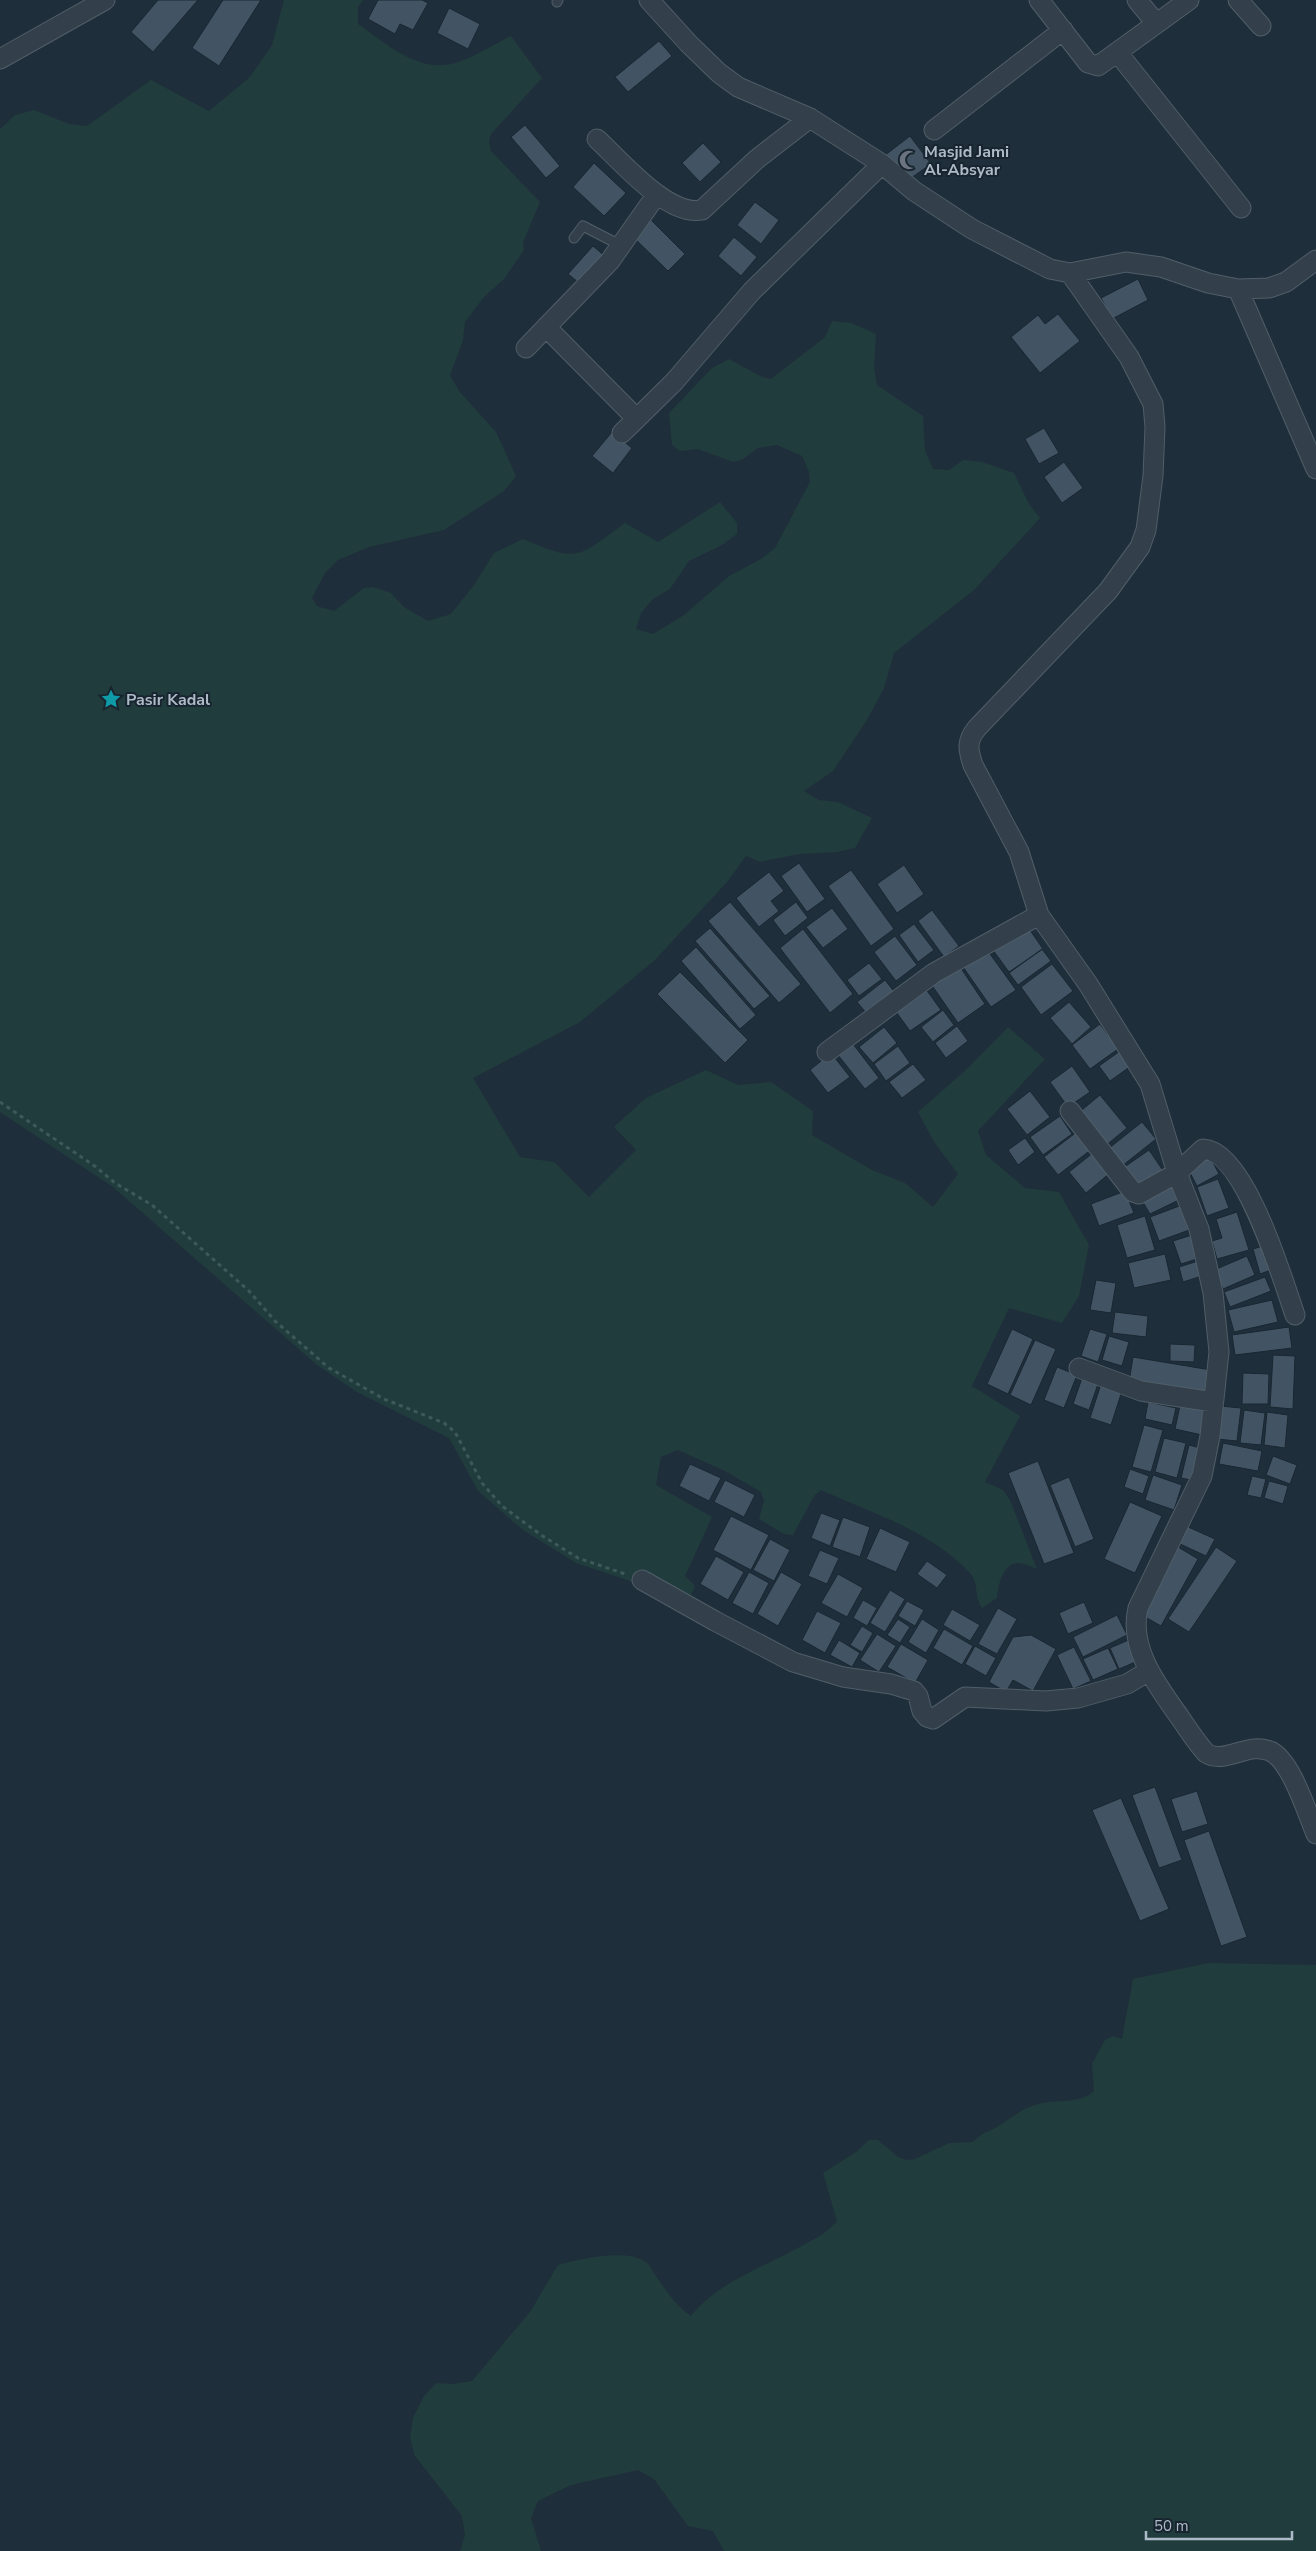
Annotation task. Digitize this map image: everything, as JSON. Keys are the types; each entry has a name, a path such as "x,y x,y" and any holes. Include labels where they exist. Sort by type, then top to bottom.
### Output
{"street":[{"path":"0,60 106,0"},
{"path":"649,0 719,73 746,91 810,118 882,164 914,191 972,229 1027,259 1050,269 1070,274 1126,262 1161,266 1208,283 1238,290 1269,288 1286,282 1316,260"},
{"path":"1039,0 1088,63 1098,66 1189,0"},
{"path":"1138,0 1156,23"},
{"path":"1238,0 1261,26"},
{"path":"934,130 1063,30"},
{"path":"1118,53 1240,208"},
{"path":"597,139 657,194 680,209 693,212 702,210 757,159 810,118"},
{"path":"622,433 674,382 758,285 882,164"},
{"path":"526,348 610,261 657,194"},
{"path":"1070,274 1143,380 1153,404 1155,428 1153,476 1146,530 1140,547 1108,591 977,728 968,742 973,765 1019,852 1039,915 1088,984 1150,1084 1177,1173 1199,1229 1214,1293 1219,1352 1210,1436 1202,1476 1144,1594 1136,1618 1137,1636 1149,1671 1206,1753 1215,1757 1255,1748 1271,1752 1279,1757 1299,1793 1316,1834"},
{"path":"1238,290 1316,469"},
{"path":"546,327 636,418"},
{"path":"827,1052 934,973 1039,915"},
{"path":"1070,1110 1133,1192 1139,1194 1177,1173 1203,1149 1215,1152 1238,1177 1254,1201 1295,1315"},
{"path":"1079,1368 1141,1391 1213,1402"},
{"path":"642,1580 793,1662 843,1677 891,1684 914,1691 927,1718 933,1719 965,1697 1046,1701 1078,1698 1127,1684 1149,1671"}],"lane":[{"path":"574,238 583,226 620,245"}],"path":[{"path":"0,1102 96,1167 115,1183 152,1205 249,1291 275,1321 329,1368 384,1399 444,1423 455,1432 482,1483 502,1506 541,1535 578,1558 642,1580"}],"green space":[{"path":"284,0 363,0 358,7 358,24 390,47 413,60 426,64 438,65 458,62 511,36 542,78 491,134 489,142 491,151 540,202 523,242 524,250 504,279 484,297 465,322 463,340 450,375 459,391 496,432 516,476 504,491 444,530 369,547 338,560 325,573 312,598 317,606 334,611 364,588 373,587 391,593 404,607 428,621 451,614 474,585 494,553 523,539 556,552 577,553 597,544 625,523 658,542 720,502 737,523 737,534 722,545 689,561 670,589 653,599 641,613 636,629 653,634 684,615 729,576 761,559 775,548 810,482 809,472 802,456 777,445 758,448 743,459 733,462 698,449 680,451 672,445 669,413 712,368 729,359 762,377 771,379 825,337 832,321 851,323 876,334 874,367 877,385 923,416 925,451 933,469 949,470 963,460 982,462 1014,473 1029,504 1040,518 974,590 894,653 884,688 867,720 833,771 804,791 819,800 838,802 872,818 855,848 837,852 799,854 760,862 746,856 727,882 655,960 580,1022 473,1078 520,1157 554,1162 589,1197 636,1150 614,1127 646,1098 706,1070 738,1085 771,1082 813,1111 812,1135 872,1170 905,1183 933,1207 958,1174 934,1142 918,1112 967,1069 1008,1027 1045,1059 978,1131 986,1155 1025,1188 1059,1192 1089,1245 1079,1296 1062,1323 1009,1308 972,1386 1020,1416 985,1482 1003,1490 1010,1500 1037,1569 1018,1563 1008,1567 1002,1576 997,1598 982,1608 978,1599 975,1581 970,1573 937,1546 900,1524 821,1490 814,1496 793,1535 784,1534 759,1519 764,1501 761,1492 725,1471 678,1450 661,1457 656,1485 712,1517 685,1576 695,1586 685,1609 633,1582 576,1563 523,1530 478,1491 449,1438 357,1392 317,1365 113,1187 0,1112 0,129 15,115 34,110 69,124 87,126 151,80 209,111 250,77 272,45"},
{"path":"1208,1963 1316,1965 1316,2551 724,2551 713,2531 688,2526 654,2479 638,2470 571,2485 538,2501 531,2518 541,2551 460,2551 465,2535 462,2516 415,2456 410,2438 413,2418 424,2396 436,2383 453,2384 472,2381 530,2312 558,2265 603,2256 615,2255 638,2258 649,2265 671,2297 691,2316 701,2305 726,2286 813,2240 833,2226 837,2221 823,2173 856,2152 869,2140 878,2140 898,2157 906,2160 915,2159 949,2143 973,2142 981,2135 1029,2107 1043,2103 1083,2098 1089,2095 1094,2091 1092,2064 1105,2040 1113,2036 1122,2039 1133,1979"}],"building":[{"path":"158,0 198,0 153,52 131,32"},
{"path":"223,0 261,0 219,66 192,48"},
{"path":"378,0 422,0 428,3 413,30 400,24 395,34 368,19"},
{"path":"449,8 480,24 468,49 437,33"},
{"path":"659,41 672,56 628,92 615,77"},
{"path":"525,125 560,166 546,178 511,137"},
{"name":"Masjid Jami Al-Absyar","path":"910,136 931,164 911,178 884,156"},
{"path":"703,143 721,162 700,182 682,163"},
{"path":"594,163 626,193 604,216 573,187"},
{"path":"755,202 779,220 761,244 737,225"},
{"path":"648,217 685,254 668,271 630,234"},
{"path":"734,237 757,257 741,276 718,256"},
{"path":"593,246 607,258 583,286 568,274"},
{"path":"1138,279 1148,300 1112,319 1101,298"},
{"path":"1058,314 1080,341 1040,373 1011,337 1038,315 1045,324"},
{"path":"1044,428 1059,453 1039,464 1025,439"},
{"path":"612,432 632,448 613,473 592,456"},
{"path":"1064,462 1083,488 1062,503 1044,477"},
{"path":"799,863 825,899 807,912 781,876"},
{"path":"904,865 924,894 897,913 877,884"},
{"path":"851,870 894,929 871,946 828,886"},
{"path":"769,872 784,891 771,901 779,911 759,927 736,898"},
{"path":"730,902 801,984 779,1003 708,921"},
{"path":"796,902 808,918 785,936 773,920"},
{"path":"832,908 848,929 823,948 806,927"},
{"path":"932,910 959,946 944,957 918,921"},
{"path":"1025,923 1043,949 1009,972 990,946"},
{"path":"914,924 934,950 918,962 899,935"},
{"path":"710,928 770,996 754,1009 695,941"},
{"path":"803,929 853,994 830,1013 780,948"},
{"path":"895,936 917,965 896,981 874,952"},
{"path":"696,947 756,1015 740,1029 681,961"},
{"path":"985,947 1016,990 991,1007 961,964"},
{"path":"1042,949 1051,961 1018,985 1009,973"},
{"path":"869,963 882,979 859,996 847,980"},
{"path":"958,964 985,1004 958,1023 931,984"},
{"path":"1052,964 1073,991 1041,1015 1021,987"},
{"path":"680,972 748,1040 725,1063 657,994"},
{"path":"885,980 896,994 868,1015 857,1002"},
{"path":"925,988 941,1010 910,1031 894,1009"},
{"path":"1069,1002 1091,1027 1072,1044 1050,1018"},
{"path":"943,1010 954,1025 933,1042 921,1027"},
{"path":"1100,1024 1118,1049 1090,1069 1072,1045"},
{"path":"957,1026 968,1041 946,1058 935,1043"},
{"path":"884,1027 897,1043 873,1063 859,1047"},
{"path":"853,1044 879,1078 865,1089 838,1055"},
{"path":"898,1046 910,1063 886,1081 874,1064"},
{"path":"1120,1051 1131,1066 1110,1081 1099,1066"},
{"path":"831,1053 850,1077 828,1093 810,1070"},
{"path":"913,1064 926,1080 902,1098 889,1082"},
{"path":"1072,1066 1090,1092 1068,1107 1050,1082"},
{"path":"1030,1091 1050,1117 1027,1135 1007,1109"},
{"path":"1100,1095 1127,1128 1104,1147 1077,1114"},
{"path":"1060,1116 1072,1134 1043,1155 1030,1137"},
{"path":"1142,1122 1156,1139 1122,1166 1108,1149"},
{"path":"1078,1131 1092,1149 1058,1175 1044,1157"},
{"path":"1025,1138 1035,1152 1018,1165 1008,1150"},
{"path":"1149,1150 1164,1172 1138,1190 1123,1168"},
{"path":"1094,1152 1110,1173 1086,1193 1069,1172"},
{"path":"1209,1155 1219,1174 1197,1186 1187,1167"},
{"path":"1218,1179 1229,1208 1207,1216 1197,1187"},
{"path":"1172,1183 1181,1199 1150,1214 1141,1199"},
{"path":"1125,1191 1134,1213 1099,1226 1091,1204"},
{"path":"1182,1205 1192,1229 1159,1241 1150,1217"},
{"path":"1237,1212 1249,1250 1217,1259 1212,1241 1222,1238 1216,1219"},
{"path":"1145,1216 1155,1250 1127,1258 1117,1225"},
{"path":"1192,1235 1200,1258 1181,1264 1173,1241"},
{"path":"1266,1245 1274,1269 1260,1274 1253,1249"},
{"path":"1165,1254 1171,1280 1134,1288 1128,1263"},
{"path":"1247,1256 1255,1275 1223,1289 1214,1270"},
{"path":"1198,1261 1202,1276 1183,1282 1179,1267"},
{"path":"1265,1277 1271,1291 1230,1307 1224,1292"},
{"path":"1096,1280 1116,1283 1111,1313 1090,1310"},
{"path":"1272,1300 1278,1322 1234,1332 1228,1310"},
{"path":"1115,1312 1148,1316 1146,1337 1112,1333"},
{"path":"1289,1327 1292,1348 1235,1355 1232,1335"},
{"path":"1012,1329 1033,1339 1008,1394 987,1384"},
{"path":"1090,1329 1107,1334 1098,1362 1081,1356"},
{"path":"1109,1336 1129,1342 1122,1366 1102,1360"},
{"path":"1035,1340 1056,1349 1031,1405 1010,1395"},
{"path":"1170,1344 1195,1345 1194,1362 1170,1361"},
{"path":"1273,1355 1295,1356 1293,1409 1270,1407"},
{"path":"1133,1357 1211,1370 1207,1394 1129,1382"},
{"path":"1057,1367 1077,1375 1064,1408 1044,1400"},
{"path":"1243,1373 1269,1374 1268,1404 1242,1404"},
{"path":"1082,1378 1098,1384 1089,1410 1073,1404"},
{"path":"1101,1384 1122,1391 1111,1425 1090,1418"},
{"path":"1181,1401 1208,1406 1202,1435 1175,1429"},
{"path":"1148,1402 1176,1408 1172,1425 1145,1419"},
{"path":"1220,1406 1241,1408 1237,1441 1217,1439"},
{"path":"1244,1410 1265,1413 1261,1445 1240,1443"},
{"path":"1267,1412 1288,1415 1285,1448 1264,1445"},
{"path":"1144,1425 1163,1430 1151,1472 1132,1467"},
{"path":"1164,1438 1186,1443 1177,1478 1155,1472"},
{"path":"1223,1443 1262,1451 1258,1471 1219,1464"},
{"path":"1189,1445 1204,1449 1196,1481 1181,1478"},
{"path":"1273,1456 1297,1465 1290,1484 1266,1475"},
{"path":"1038,1461 1074,1553 1044,1564 1008,1473"},
{"path":"690,1464 721,1478 709,1501 679,1486"},
{"path":"1130,1469 1149,1476 1143,1494 1124,1487"},
{"path":"1153,1475 1182,1485 1174,1510 1145,1500"},
{"path":"1252,1476 1266,1479 1261,1498 1247,1495"},
{"path":"1069,1477 1094,1539 1075,1547 1050,1485"},
{"path":"725,1480 755,1495 744,1517 714,1502"},
{"path":"1269,1481 1288,1486 1283,1504 1264,1498"},
{"path":"1130,1502 1162,1516 1135,1573 1104,1559"},
{"path":"821,1513 840,1520 830,1546 811,1538"},
{"path":"731,1516 769,1535 751,1570 713,1550"},
{"path":"843,1517 870,1527 860,1557 832,1547"},
{"path":"1186,1526 1215,1539 1206,1556 1178,1543"},
{"path":"880,1528 910,1542 896,1572 866,1559"},
{"path":"770,1539 790,1550 774,1581 753,1570"},
{"path":"1178,1547 1198,1559 1161,1626 1140,1614"},
{"path":"1216,1547 1237,1561 1189,1632 1168,1619"},
{"path":"820,1550 839,1558 827,1584 808,1576"},
{"path":"716,1556 744,1572 728,1600 700,1584"},
{"path":"927,1561 947,1575 937,1588 917,1574"},
{"path":"749,1572 769,1583 753,1614 732,1603"},
{"path":"781,1572 802,1584 778,1626 757,1614"},
{"path":"838,1574 863,1588 847,1617 821,1603"},
{"path":"890,1590 905,1599 885,1632 870,1623"},
{"path":"863,1600 877,1608 867,1626 853,1618"},
{"path":"907,1601 924,1610 915,1626 898,1616"},
{"path":"1084,1602 1093,1623 1068,1634 1059,1613"},
{"path":"998,1608 1017,1619 997,1654 978,1644"},
{"path":"952,1609 980,1625 970,1641 943,1625"},
{"path":"817,1611 841,1623 825,1653 802,1640"},
{"path":"1117,1615 1127,1635 1083,1657 1073,1637"},
{"path":"898,1619 910,1627 900,1643 887,1635"},
{"path":"922,1619 939,1630 926,1653 908,1642"},
{"path":"862,1626 873,1633 862,1652 850,1645"},
{"path":"944,1629 973,1646 962,1665 933,1648"},
{"path":"877,1634 896,1646 879,1672 860,1660"},
{"path":"1031,1635 1056,1649 1033,1691 1013,1680 1006,1692 989,1682 1013,1637"},
{"path":"1131,1639 1140,1660 1119,1669 1110,1648"},
{"path":"839,1640 860,1653 852,1667 830,1655"},
{"path":"901,1644 928,1660 915,1683 887,1667"},
{"path":"975,1646 996,1658 986,1676 965,1664"},
{"path":"1074,1647 1091,1681 1073,1689 1057,1655"},
{"path":"1108,1648 1118,1669 1093,1680 1083,1659"},
{"path":"1155,1787 1182,1860 1159,1868 1132,1795"},
{"path":"1197,1791 1208,1824 1182,1832 1171,1799"},
{"path":"1121,1798 1169,1909 1140,1921 1092,1810"},
{"path":"1209,1831 1247,1937 1221,1946 1184,1840"}],"place":[{"name":"Masjid Jami Al-Absyar","path":"909,160"},
{"name":"Pasir Kadal","path":"111,699"}]}
